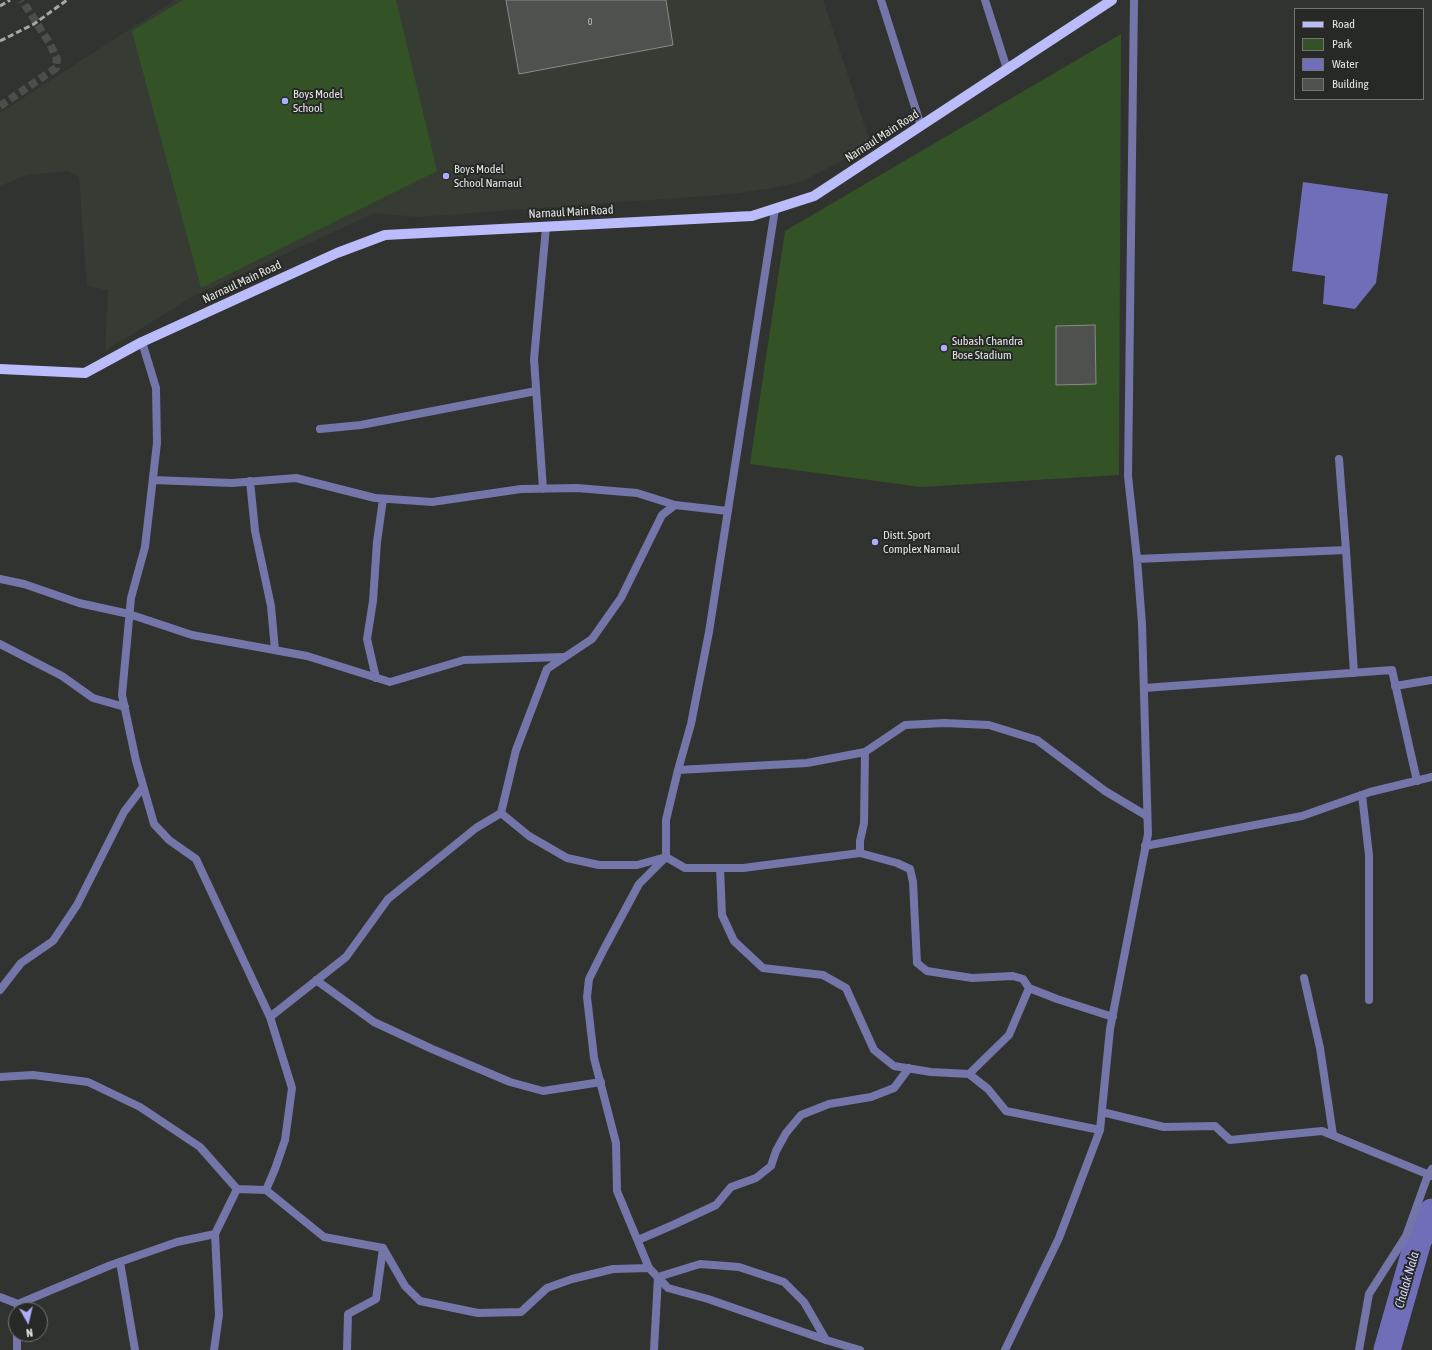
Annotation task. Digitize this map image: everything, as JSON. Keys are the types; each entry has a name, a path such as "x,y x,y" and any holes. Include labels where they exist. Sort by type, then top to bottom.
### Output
{"main road":[{"name":"Narnaul Main Road","path":"0,369 84,373 142,342 337,253 385,235 752,216 775,209 814,196 1112,0"}],"street":[{"path":"881,0 921,126"},
{"path":"985,0 1007,69"},
{"path":"1005,1350 1059,1238 1100,1130 1113,1017 1148,834 1142,624 1128,476 1134,0"},
{"path":"775,209 709,632 691,724 666,820 666,857 639,884 589,979 587,997 594,1058 616,1143 617,1191 649,1268 668,1288 728,1306 826,1340 860,1350"},
{"path":"543,489 534,359 546,227"},
{"path":"142,342 156,388 157,443 145,547 131,598 122,695 136,761 154,824 169,840 196,859 270,1017 292,1088 285,1140 266,1190"},
{"path":"320,429 361,425 536,391"},
{"path":"1339,459 1354,673"},
{"path":"153,480 232,482 296,478 375,498 432,502 521,489 577,488 637,493 675,505 728,511"},
{"path":"250,481 255,531 271,606 275,650"},
{"path":"376,678 367,639 373,601 383,499"},
{"path":"270,1017 346,957 388,899 476,828 501,813 516,750 547,669 592,639 621,598 662,515 675,505"},
{"path":"1137,559 1346,550"},
{"path":"0,579 24,584 79,603 129,614 192,635 307,656 390,682 464,660 564,657"},
{"path":"0,644 62,676 93,698 124,707"},
{"path":"1144,688 1392,670 1417,781"},
{"path":"1395,686 1432,680"},
{"path":"678,770 807,763 865,752 905,725 944,723 989,725 1037,740 1105,790 1147,816"},
{"path":"860,853 860,841 864,823 865,752"},
{"path":"1145,846 1302,816 1362,795 1432,777"},
{"path":"0,990 21,964 53,941 77,905 124,812 143,787"},
{"path":"1362,795 1369,855 1369,1000"},
{"path":"501,813 529,836 567,858 599,865 637,865 666,857 685,868 743,868 860,853 897,863 910,869 913,882 917,963 927,971 972,978 1013,976 1023,980 1029,988 1057,999 1113,1017"},
{"path":"720,868 722,915 734,941 763,968 823,975 846,988 874,1050 894,1066 931,1072 970,1074 988,1089 1006,1111 1100,1130"},
{"path":"1304,978 1320,1048 1333,1135"},
{"path":"316,980 374,1022 432,1049 510,1082 542,1091 600,1082"},
{"path":"970,1074 1009,1035 1029,988"},
{"path":"638,1240 716,1205 731,1187 756,1178 771,1166 786,1132 801,1115 829,1104 871,1097 894,1088 909,1068"},
{"path":"0,1077 33,1075 88,1082 140,1107 200,1147 237,1189 266,1190 324,1237 383,1248 405,1286 420,1301 478,1314 521,1312 547,1288 572,1278 613,1269 649,1268"},
{"path":"1102,1112 1164,1127 1215,1126 1230,1140 1322,1131 1431,1174 1406,1236 1369,1294 1359,1350"},
{"path":"214,1350 219,1316 215,1234 237,1189"},
{"path":"29,1302 120,1262 177,1242 215,1234"},
{"path":"347,1350 348,1314 376,1299 383,1248"},
{"path":"120,1262 135,1350"},
{"path":"658,1277 700,1264 739,1267 784,1282 804,1302 826,1340"},
{"path":"654,1350 658,1277"},
{"path":"0,1297 9,1302"}],"shaded area":[{"name":"Boys Model School Narnaul","path":"175,0 823,0 871,145 803,181 773,188 732,194 417,217 375,213 195,295 105,351 108,290 87,286 79,177 68,171 27,175 0,186 0,113"}],"green space":[{"name":"Boys Model School","path":"183,0 396,0 437,171 201,288 132,31"},
{"name":"Subash Chandra Bose Stadium","path":"1121,34 1119,475 921,487 750,464 785,231"}],"water":[{"path":"1303,182 1388,194 1376,283 1355,309 1323,304 1325,276 1292,271"}],"building":[{"path":"506,0 666,0 673,45 519,74"},
{"path":"1095,325 1096,384 1056,385 1056,326"}],"waterway":[{"name":"Chalak Nala","path":"1387,1350 1418,1241 1432,1212"}],"tunnel":[{"path":"0,106 56,68 57,59 50,44 22,0"}],"railway":[{"path":"0,6 10,0"},
{"path":"0,41 34,24 67,0"}],"place":[{"name":"Boys Model School","path":"285,101"},
{"name":"Boys Model School Narnaul","path":"446,176"},
{"name":"Subash Chandra Bose Stadium","path":"944,348"},
{"name":"Distt. Sport Complex Narnaul","path":"875,542"}]}
